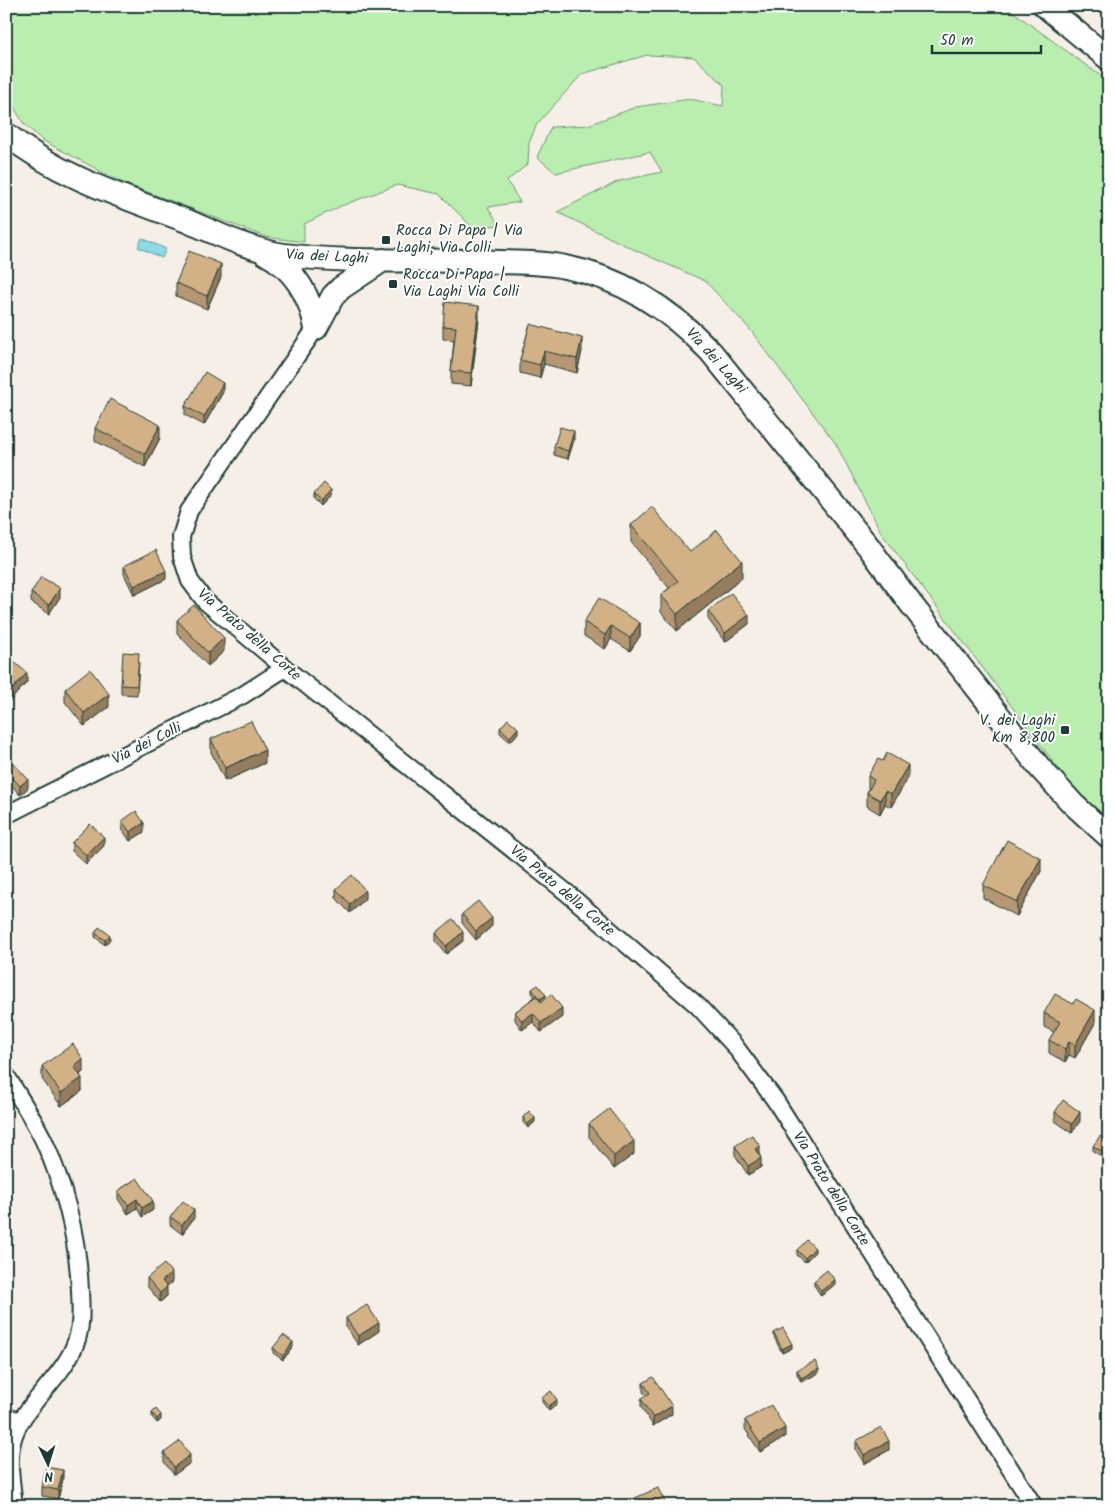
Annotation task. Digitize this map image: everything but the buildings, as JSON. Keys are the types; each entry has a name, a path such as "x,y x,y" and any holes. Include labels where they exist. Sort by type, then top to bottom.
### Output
{"main road":[{"path":"1045,6 1109,59"},
{"name":"Via dei Laghi","path":"6,134 34,156 67,174 255,248 278,254 319,258 469,260 566,267 621,285 651,302 676,320 711,352 819,484 1040,768 1073,804 1109,837"},
{"path":"255,248 286,267 305,292 316,328"},
{"path":"305,292 308,274 319,258 328,275 333,296"},
{"path":"316,328 333,296 350,281 383,260"}],"street":[{"name":"Via Prato della Corte","path":"316,328 193,504 185,519 181,538 184,566 198,593 285,668 566,892 690,1000 723,1032 775,1100 1034,1506"},
{"name":"Via dei Colli","path":"6,815 244,695 285,668"},
{"path":"6,1075 43,1140 58,1176 72,1226 80,1280 80,1321 75,1347 62,1369 24,1418 11,1444 14,1506"}],"lane":[{"path":"6,1412 24,1418"}],"green space":[{"path":"6,6 1005,6 1109,82 1109,825 1079,796 882,534 836,444 748,327 705,281 557,212 619,181 662,172 650,152 556,173 537,157 551,127 588,125 636,107 690,99 723,106 724,85 694,57 647,55 582,74 537,124 529,143 528,164 507,181 520,202 488,207 499,225 473,228 439,194 397,185 341,206 304,224 304,242 266,237 121,182 42,140 24,124 6,94"}],"water":[{"path":"142,238 166,249 162,258 138,247"}],"place":[{"name":"Rocca Di Papa | Via Laghi, Via Colli","path":"386,240"},
{"name":"Rocca Di Papa | Via Laghi Via Colli","path":"393,284"},
{"name":"V. dei Laghi Km 8,800","path":"1065,730"}]}
